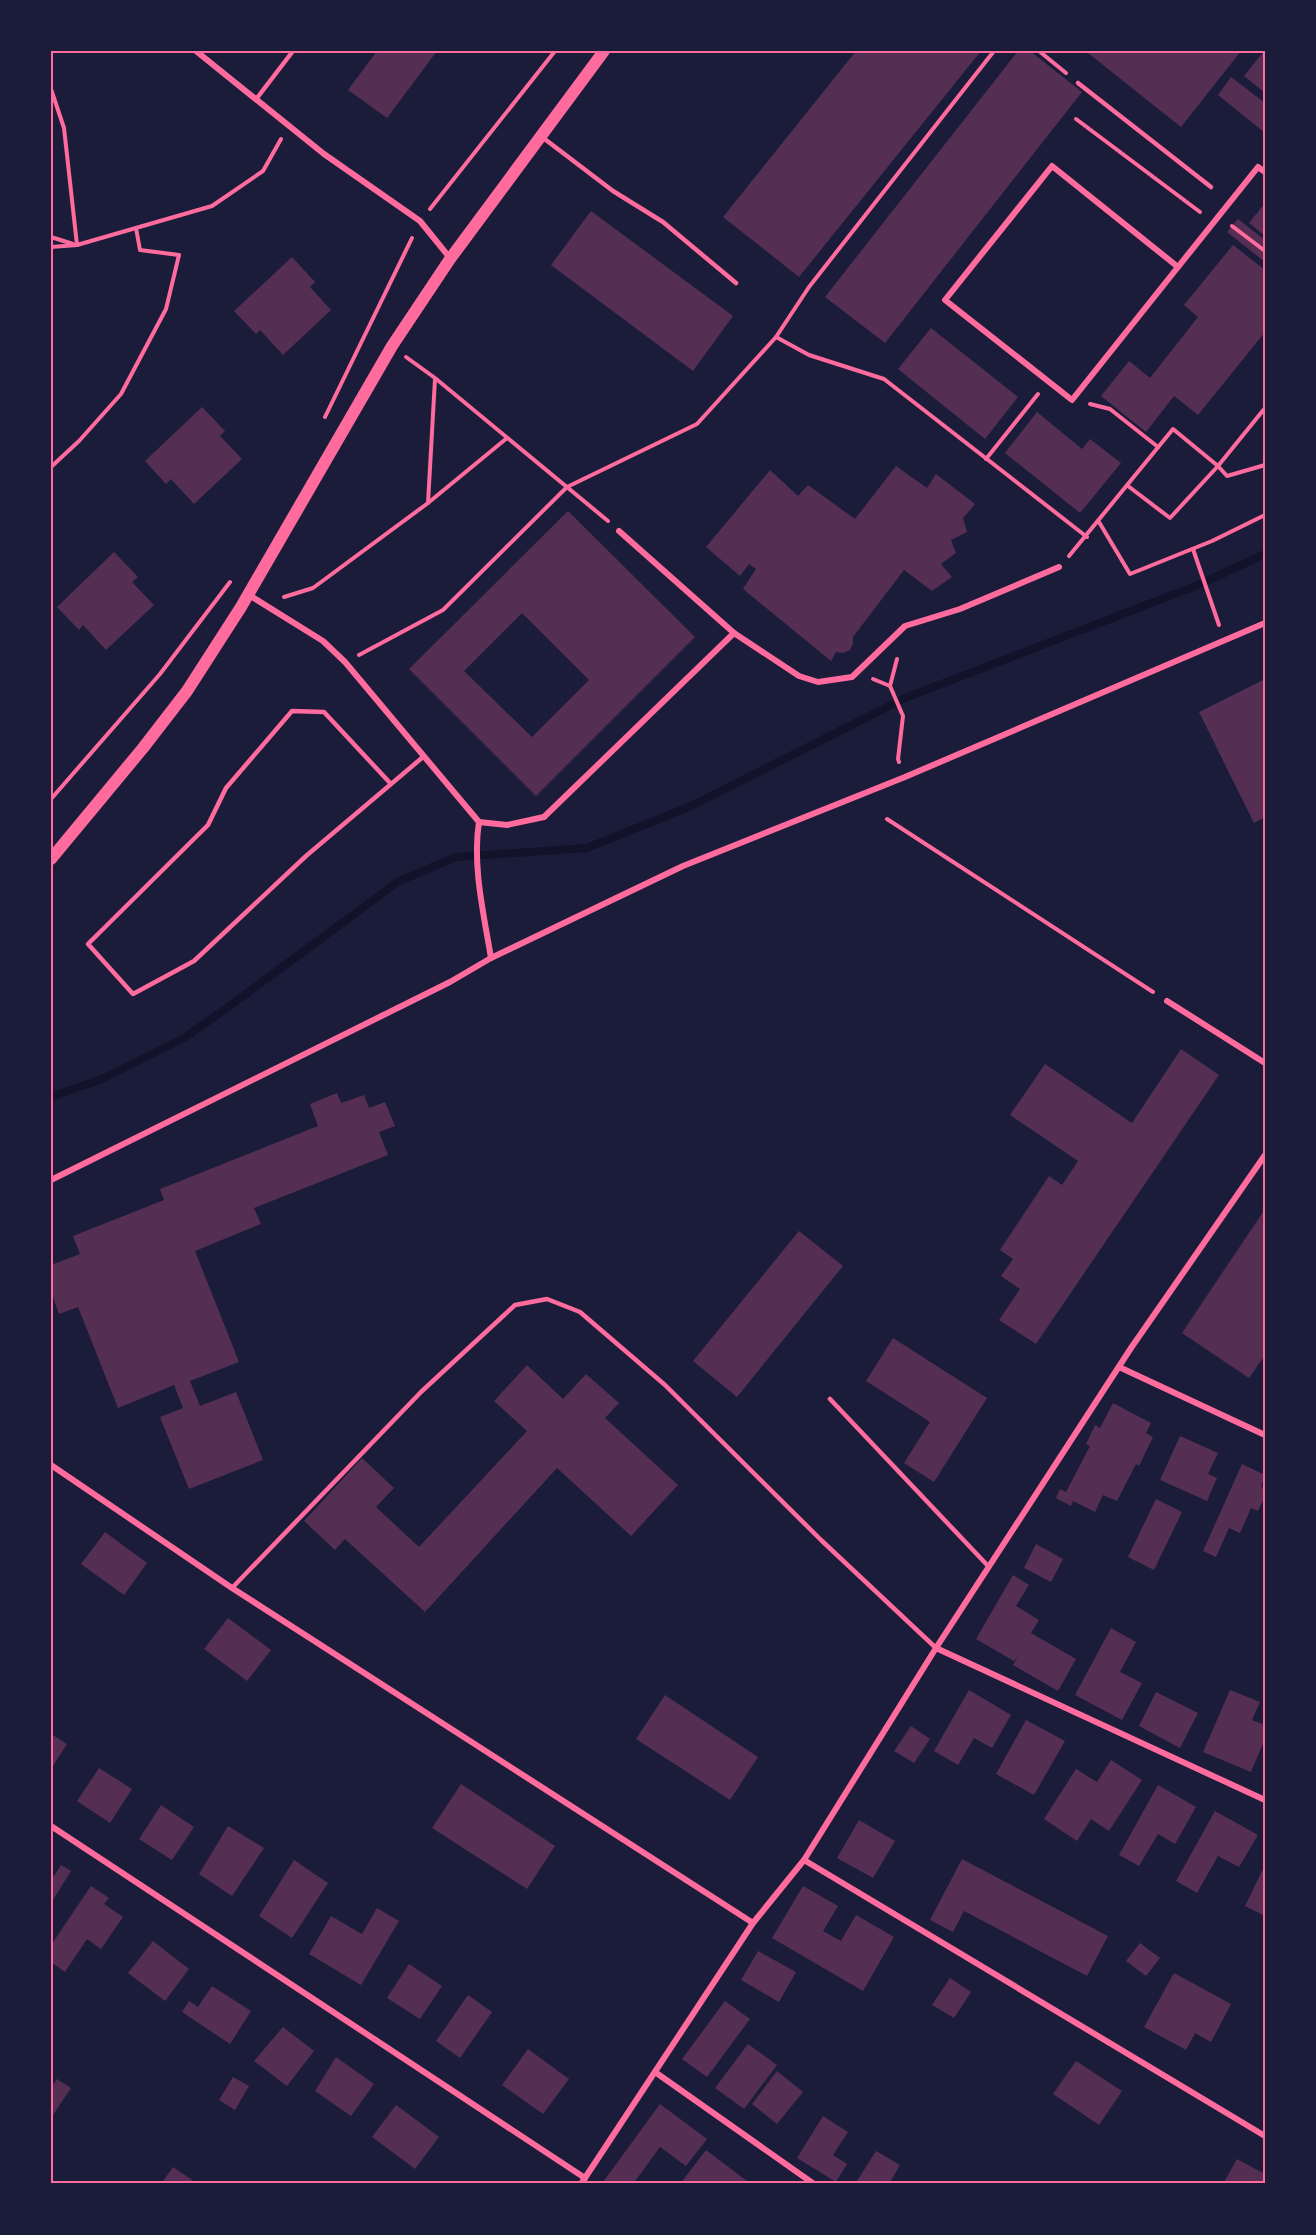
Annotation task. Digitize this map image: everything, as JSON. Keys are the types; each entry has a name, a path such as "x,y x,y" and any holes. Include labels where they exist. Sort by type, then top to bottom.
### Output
{"main road":[{"path":"51,860 172,711 249,595 392,346 450,259 604,51"}],"street":[{"path":"196,51 324,154 420,220 450,259"},
{"path":"1178,267 1052,166 945,300 1072,400 1258,167 1265,172"},
{"path":"619,531 734,633 799,676 818,682 852,677 905,626 960,609 1059,567"},
{"path":"249,595 323,641 345,662 479,822 507,825 544,817 734,633"},
{"path":"51,1180 450,982 491,958 683,866 905,777 1265,623"},
{"path":"479,822 477,834 480,880 491,958"},
{"path":"1167,1001 1265,1063"},
{"path":"51,1826 583,2181 753,1923 804,1860 936,1648 1119,1367 1265,1155"},
{"path":"1119,1367 1265,1435"},
{"path":"51,1465 232,1588 753,1923"},
{"path":"936,1648 1265,1800"},
{"path":"804,1860 1265,2136"},
{"path":"655,2072 814,2184"}],"lane":[{"path":"257,98 293,51"},
{"path":"1078,83 1211,188"},
{"path":"542,136 613,191 663,222 736,283"},
{"path":"392,784 324,712 292,711 226,788 208,825 88,944 133,994 194,961 306,856 392,784 423,757"},
{"path":"232,1588 420,1392 507,1312 515,1305 547,1299 580,1312 665,1385 821,1540 936,1648"},
{"path":"830,1399 989,1567"}],"path":[{"path":"325,418 420,220 555,51"},
{"path":"345,662 443,610 567,487 697,424 776,337 809,287 994,51"},
{"path":"1039,51 1078,83"},
{"path":"51,89 64,128 76,245"},
{"path":"1076,119 1194,209 1237,229 1265,251"},
{"path":"51,248 76,245 212,206 264,171 288,125"},
{"path":"51,467 79,441 120,394 165,309 179,255 140,250 136,228"},
{"path":"51,237 76,245"},
{"path":"776,337 809,355 884,379 1087,537"},
{"path":"392,346 435,378 619,531"},
{"path":"428,503 435,378"},
{"path":"986,459 1048,382"},
{"path":"1072,400 1110,409 1159,447"},
{"path":"1128,486 1170,518 1218,466 1265,408"},
{"path":"1059,567 1087,537 1173,429 1227,476 1265,465"},
{"path":"263,604 313,588 428,503 507,438"},
{"path":"1099,522 1130,574 1193,549 1265,515"},
{"path":"1193,549 1225,640"},
{"path":"51,799 160,674 236,572"},
{"path":"890,686 903,716 898,759 905,777"},
{"path":"887,819 1167,1001"}],"building":[{"path":"377,51 437,51 387,118 348,90"},
{"path":"856,51 981,51 799,277 723,217"},
{"path":"1018,51 1030,51 1082,92 885,343 825,297"},
{"path":"1090,51 1241,51 1181,127 1088,53"},
{"path":"1265,51 1265,93 1244,76"},
{"path":"1231,77 1265,103 1265,133 1218,95"},
{"path":"1265,203 1265,236 1249,223"},
{"path":"591,211 733,316 693,371 551,265"},
{"path":"1238,219 1265,240 1265,262 1227,232"},
{"path":"1233,245 1265,270 1265,332 1198,415 1174,396 1146,432 1101,396 1129,361 1150,378 1198,317 1184,305"},
{"path":"292,257 315,282 310,287 331,310 283,355 260,330 256,334 234,311"},
{"path":"931,328 1018,397 985,439 898,369"},
{"path":"202,407 225,431 220,436 242,459 194,504 171,479 166,484 145,461"},
{"path":"1037,412 1082,449 1090,439 1121,463 1080,513 1005,453"},
{"path":"896,466 927,488 936,474 975,504 963,518 967,532 951,540 956,553 941,564 952,577 932,591 904,570 853,637 850,650 843,653 836,652 831,661 743,589 756,569 749,564 740,576 706,547 770,470 798,496 808,485 855,519"},
{"path":"568,511 695,637 536,796 409,669","holes":["522,613 589,680 532,737 464,671"]},
{"path":"114,552 138,577 132,582 154,605 106,650 83,625 79,630 57,607"},
{"path":"1265,679 1265,817 1254,823 1199,712"},
{"path":"1181,1049 1219,1075 1036,1344 999,1320 1020,1289 1001,1276 1013,1259 1000,1250 1049,1176 1062,1185 1078,1161 1010,1115 1045,1064 1132,1123"},
{"path":"337,1093 341,1103 364,1095 369,1108 385,1102 395,1126 379,1132 388,1155 254,1208 261,1224 195,1251 239,1362 190,1381 200,1406 236,1392 263,1460 189,1489 160,1417 183,1408 174,1385 118,1408 78,1307 59,1314 51,1292 51,1265 80,1254 73,1236 164,1200 160,1189 318,1126 310,1104"},
{"path":"1265,1209 1265,1355 1249,1378 1182,1333"},
{"path":"799,1231 843,1266 737,1397 693,1361"},
{"path":"893,1338 987,1398 934,1482 904,1463 930,1422 866,1381"},
{"path":"527,1365 563,1399 586,1374 619,1403 605,1418 678,1485 631,1536 557,1468 425,1612 345,1539 335,1550 304,1521 362,1458 394,1488 376,1507 419,1547 527,1431 494,1401"},
{"path":"1113,1403 1151,1423 1146,1433 1153,1437 1139,1466 1136,1464 1117,1501 1103,1495 1095,1512 1073,1501 1071,1506 1056,1498 1060,1489 1066,1492 1090,1446 1086,1444 1095,1425 1100,1428"},
{"path":"1180,1436 1218,1453 1208,1474 1217,1478 1207,1501 1160,1480"},
{"path":"1242,1464 1265,1475 1261,1487 1265,1488 1265,1496 1258,1511 1251,1508 1240,1533 1229,1528 1216,1557 1203,1551"},
{"path":"1156,1499 1182,1512 1154,1570 1128,1557"},
{"path":"105,1532 147,1563 124,1595 81,1564"},
{"path":"1036,1544 1063,1559 1051,1582 1024,1568"},
{"path":"1013,1575 1029,1585 1016,1606 1039,1620 1031,1633 1076,1659 1058,1691 1013,1665 1018,1656 1014,1661 976,1639"},
{"path":"228,1618 271,1650 247,1681 204,1649"},
{"path":"1111,1628 1136,1642 1120,1672 1142,1683 1122,1720 1075,1695"},
{"path":"969,1690 1011,1715 992,1748 974,1738 958,1765 934,1751"},
{"path":"1230,1690 1260,1702 1252,1720 1265,1725 1265,1739 1251,1772 1203,1752"},
{"path":"1156,1692 1198,1713 1180,1748 1139,1726"},
{"path":"665,1695 758,1757 730,1800 636,1739"},
{"path":"1026,1720 1065,1741 1034,1795 996,1774"},
{"path":"911,1726 930,1739 914,1763 894,1751"},
{"path":"51,1734 67,1744 51,1769"},
{"path":"1111,1760 1142,1780 1109,1831 1091,1819 1077,1841 1044,1819 1076,1769 1097,1782"},
{"path":"99,1768 132,1789 110,1823 77,1801"},
{"path":"461,1784 555,1846 527,1889 432,1828"},
{"path":"1158,1785 1196,1807 1175,1844 1158,1834 1139,1866 1119,1855"},
{"path":"161,1805 194,1827 172,1860 139,1839"},
{"path":"1215,1811 1258,1835 1239,1867 1218,1856 1197,1893 1176,1881"},
{"path":"859,1820 895,1841 873,1878 837,1858"},
{"path":"228,1826 264,1848 232,1896 199,1874"},
{"path":"962,1859 1108,1936 1087,1976 964,1911 953,1932 930,1920"},
{"path":"294,1860 328,1883 292,1938 259,1916"},
{"path":"61,1865 71,1871 51,1903 51,1874 54,1876"},
{"path":"1265,1865 1265,1916 1245,1906"},
{"path":"91,1886 109,1898 104,1904 123,1917 101,1949 87,1939 65,1972 51,1962 51,1945"},
{"path":"803,1886 838,1906 823,1931 841,1941 856,1915 894,1937 863,1991 772,1938"},
{"path":"377,1908 399,1921 361,1985 309,1954 331,1916 362,1934"},
{"path":"153,1941 189,1969 165,2001 128,1973"},
{"path":"1140,1943 1160,1958 1146,1976 1126,1961"},
{"path":"758,1951 796,1972 779,2002 741,1980"},
{"path":"409,1964 442,1986 420,2019 387,1998"},
{"path":"1174,1973 1231,2004 1211,2042 1195,2033 1186,2050 1144,2027"},
{"path":"950,1978 971,1992 954,2018 932,2005"},
{"path":"212,1986 251,2011 230,2044 182,2012 189,2001 198,2007"},
{"path":"468,1995 492,2012 460,2058 436,2041"},
{"path":"725,2001 750,2019 707,2077 682,2059"},
{"path":"283,2027 314,2051 287,2086 254,2061"},
{"path":"748,2044 777,2065 744,2109 715,2088"},
{"path":"528,2049 569,2079 543,2114 502,2085"},
{"path":"336,2057 374,2084 351,2116 315,2091"},
{"path":"1076,2061 1122,2091 1099,2125 1053,2094"},
{"path":"777,2071 803,2092 777,2124 752,2104"},
{"path":"233,2077 249,2086 235,2110 219,2100"},
{"path":"57,2079 71,2088 51,2118 51,2088"},
{"path":"660,2104 707,2139 686,2166 660,2147 633,2184 605,2184 603,2182"},
{"path":"396,2105 439,2137 415,2169 372,2137"},
{"path":"823,2116 848,2132 833,2155 847,2164 836,2182 797,2158"},
{"path":"706,2150 747,2181 744,2184 680,2184"},
{"path":"876,2151 900,2165 889,2184 855,2184"},
{"path":"1237,2159 1265,2174 1265,2184 1223,2184"},
{"path":"173,2167 198,2184 161,2184"}],"waterway":[{"path":"51,1097 102,1079 184,1038 399,881 456,857 587,848 689,807 905,698 1198,585 1265,554"}]}
